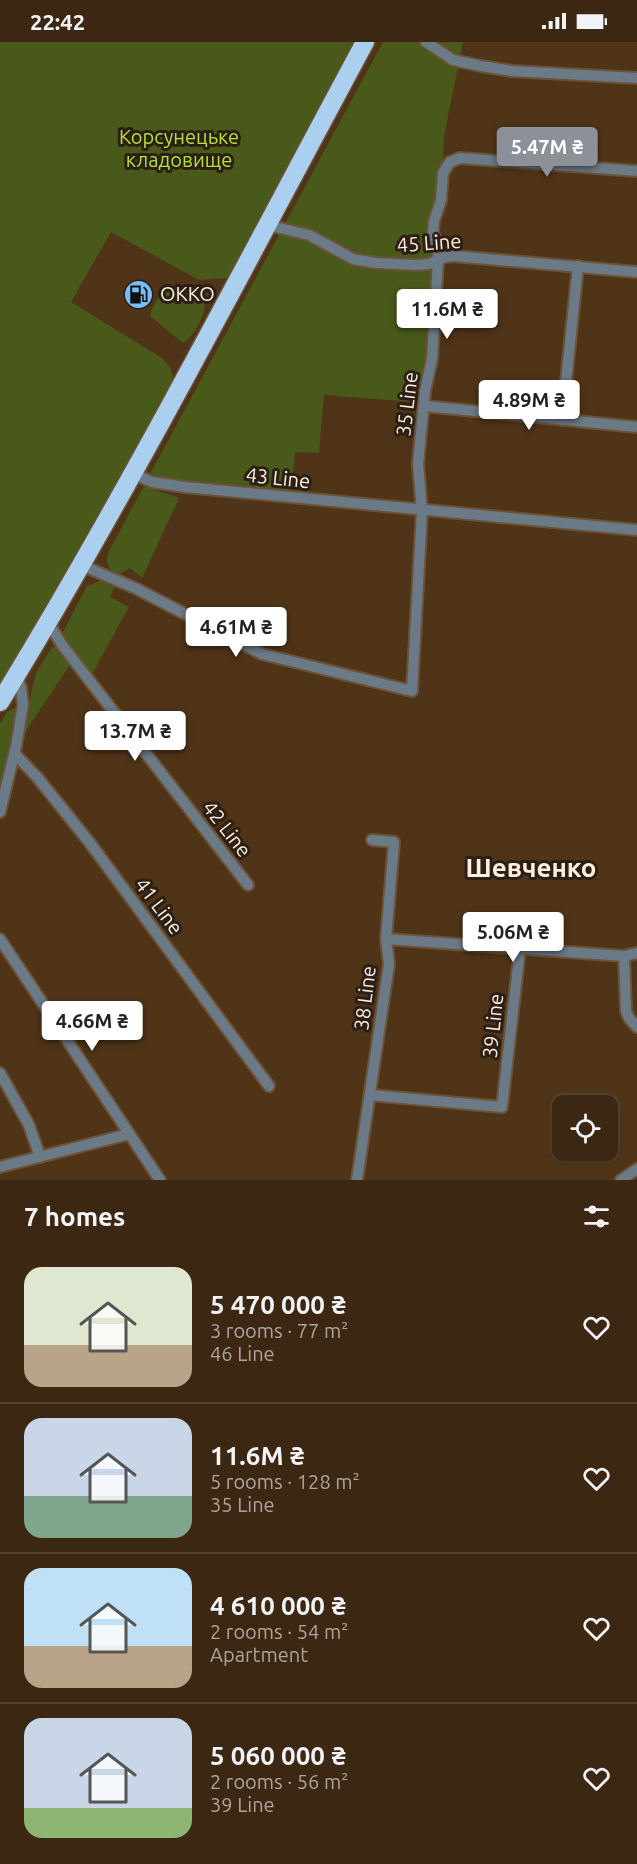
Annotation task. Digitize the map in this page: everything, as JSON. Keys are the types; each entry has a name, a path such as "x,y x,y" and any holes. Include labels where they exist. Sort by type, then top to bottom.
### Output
{"highway":[{"path":"0,702 132,473 365,42"}],"street":[{"path":"426,42 453,60 481,66 512,71 637,78"},
{"name":"35 Line","path":"422,511 418,464 425,391 432,359 438,261 438,249 433,232 441,200 444,173 450,162 460,158 637,171"},
{"name":"45 Line","path":"267,225 309,236 352,258 364,261 416,265 454,256 637,272"},
{"path":"562,420 579,266"},
{"path":"424,406 637,427"},
{"name":"43 Line","path":"132,473 152,482 185,487 637,530"},
{"path":"81,565 137,589 262,654 412,691 422,511"},
{"name":"42 Line","path":"48,622 62,645 248,885"},
{"path":"0,812 14,753 23,696 16,676"},
{"name":"41 Line","path":"14,753 37,777 90,843 269,1086"},
{"name":"38 Line","path":"357,1180 389,964 386,939 394,842 372,840"},
{"path":"0,939 160,1180"},
{"path":"386,939 624,956 637,952"},
{"name":"39 Line","path":"370,1095 502,1107 519,949"},
{"path":"624,956 626,1011 637,1027"},
{"path":"0,1073 29,1125 40,1157"},
{"path":"0,1167 129,1134"},
{"path":"621,1180 637,1169"}],"green space":[{"name":"Корсунецьке кладовище","path":"0,42 361,42 229,278 199,280 111,232 71,302 162,358 170,367 174,379 72,566 0,688"},
{"path":"383,42 463,42 444,136 443,173 434,221 438,249 425,391 414,402 324,395 319,453 295,452 291,493 169,480 150,474"},
{"path":"166,292 173,292 203,303 205,306 203,316 191,336 183,343 150,316 155,302"},
{"path":"144,486 179,498 142,578 130,568 119,575 109,566 108,553"},
{"path":"102,580 115,586 110,597 129,607 92,674 65,643 63,632 87,586"},
{"path":"52,647 60,648 72,662 21,738 36,673"},
{"path":"14,708 17,714 0,784 0,724 7,712"}],"place":[{"name":"OKKO","path":"139,294"}],"district":[{"name":"Шевченко","path":"531,868"}]}
